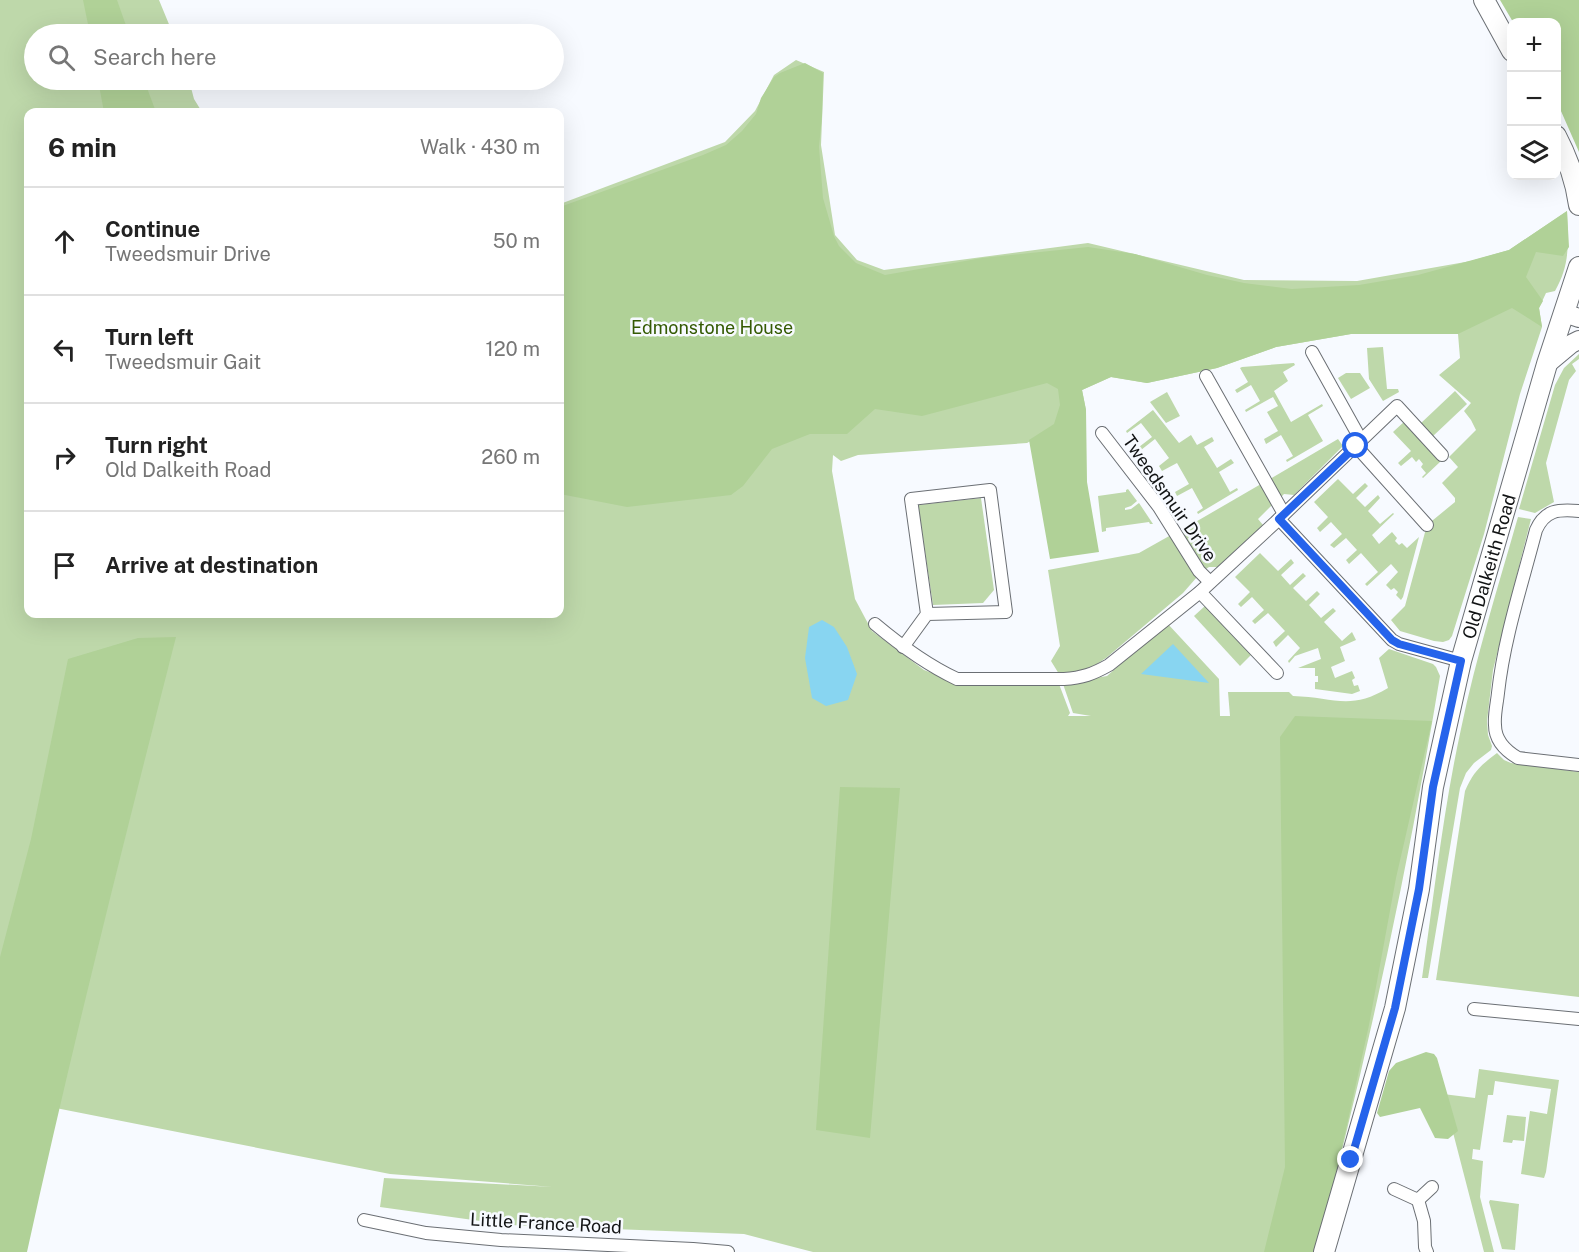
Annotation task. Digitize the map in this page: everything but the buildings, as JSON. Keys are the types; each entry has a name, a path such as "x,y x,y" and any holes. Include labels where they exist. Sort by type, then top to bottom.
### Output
{"main road":[{"path":"1484,0 1507,42"},
{"path":"1561,145 1579,205"},
{"name":"Old Dalkeith Road","path":"1324,1252 1395,1008 1419,889 1433,787 1461,661 1547,364 1572,315 1579,267"},
{"path":"1547,364 1579,340"}],"street":[{"path":"1312,352 1358,443 1427,525"},
{"path":"1206,376 1282,516 1392,640 1461,661"},
{"name":"Tweedsmuir Drive","path":"875,624 903,647 957,679 1080,678 1109,665 1200,592 1397,406 1442,455"},
{"name":"Tweedsmuir Drive","path":"1102,433 1159,507 1199,571 1210,582"},
{"path":"903,647 927,614 911,499 990,490 1006,612 927,614"},
{"name":"Old Dalkeith Road","path":"1579,511 1557,511 1549,514 1541,520 1536,530 1500,672 1494,725 1503,746 1518,758 1579,765"},
{"name":"Tweedsmuir Drive","path":"1200,592 1277,674"},
{"path":"1474,1009 1489,1015 1579,1019"},
{"path":"1418,1200 1432,1187"},
{"path":"1394,1189 1418,1200 1424,1221 1427,1252"},
{"name":"Little France Road","path":"364,1220 426,1233 490,1239 728,1252"}],"green space":[{"path":"0,0 159,0 169,24 24,24 24,90 192,90 200,108 24,108 24,618 564,618 564,202 725,142 755,111 774,75 796,60 824,72 821,145 835,235 857,260 884,270 1088,243 1244,280 1357,281 1471,261 1509,250 1567,211 1567,252 1564,271 1555,291 1546,293 1539,308 1542,327 1520,394 1484,534 1452,636 1443,642 1400,631 1391,620 1405,606 1427,525 1455,502 1455,498 1442,483 1458,467 1449,457 1476,430 1464,411 1471,403 1439,375 1460,358 1458,334 1351,334 1276,347 1217,368 1147,383 1111,377 1082,390 1086,410 1027,443 858,455 841,461 833,455 832,471 855,599 872,631 924,670 956,682 1059,684 1070,713 1068,716 1091,716 1073,713 1063,684 1107,676 1167,623 1219,679 1220,716 1230,716 1228,692 1289,692 1293,696 1341,701 1352,701 1375,695 1388,688 1379,658 1389,649 1436,667 1440,676 1400,893 1369,1037 1316,1252 813,1252 744,1234 509,1225 380,1207 384,1178 553,1187 390,1174 0,1097"},
{"path":"83,0 117,0 125,24 88,24"},
{"path":"1500,0 1579,0 1579,152 1561,111 1561,18 1511,18"},
{"name":"Edmonstone House","path":"805,63 823,73 819,147 823,198 834,236 839,246 856,263 885,275 982,258 1088,247 1135,254 1244,283 1292,289 1359,285 1418,275 1509,250 1567,211 1569,247 1563,256 1536,252 1526,277 1543,301 1539,308 1542,327 1512,308 1458,334 1351,334 1276,347 1217,368 1147,383 1111,377 1082,390 1086,410 1087,482 1099,552 1050,559 1029,440 1054,424 1060,405 1058,389 1047,383 922,416 875,409 847,434 810,434 772,449 743,486 731,495 627,507 564,495 564,206 726,145 756,114 761,98 774,77"},
{"path":"100,90 148,90 154,108 103,108"},
{"path":"1383,347 1387,389 1398,389 1399,392 1383,401 1369,379 1367,348"},
{"path":"1579,354 1579,359 1572,364 1576,371 1569,380 1546,463 1554,502 1535,513 1519,509 1555,385 1564,368"},
{"path":"1294,363 1295,365 1283,372 1288,381 1274,391 1291,422 1322,404 1323,406 1308,415 1323,441 1287,462 1286,460 1293,456 1281,435 1266,444 1264,439 1278,431 1267,412 1278,406 1273,397 1246,412 1245,410 1260,401 1251,385 1237,393 1235,390 1248,382 1240,368 1242,367"},
{"path":"1346,373 1360,373 1370,388 1351,399 1338,378"},
{"path":"1455,391 1467,404 1432,437 1420,424"},
{"path":"1167,392 1180,416 1166,423 1150,402"},
{"path":"1153,410 1179,443 1191,435 1197,445 1212,437 1214,441 1204,447 1217,468 1231,459 1234,463 1219,472 1230,492 1237,488 1238,490 1198,514 1197,512 1203,508 1192,488 1177,496 1175,492 1189,484 1177,463 1162,471 1159,466 1169,458 1155,439 1141,450 1139,447 1152,437 1141,423 1127,433 1126,431"},
{"path":"1405,421 1441,461 1423,478 1426,473 1419,459 1416,462 1412,457 1401,466 1398,463 1411,451 1393,432"},
{"path":"1338,439 1343,446 1294,495 1284,494 1281,497 1270,479"},
{"path":"1338,479 1353,494 1365,483 1368,486 1356,498 1365,507 1378,495 1380,498 1368,511 1380,524 1394,514 1372,535 1379,544 1392,532 1397,538 1395,541 1407,548 1419,537 1401,600 1394,588 1391,590 1386,585 1398,572 1391,564 1367,586 1365,584 1378,572 1361,553 1349,564 1346,560 1357,550 1346,538 1334,548 1330,545 1342,534 1331,522 1320,532 1317,528 1328,517 1314,502"},
{"path":"1261,484 1272,505 1258,519 1263,525 1219,567 1206,569 1194,556 1180,531"},
{"path":"1128,489 1137,501 1125,510 1139,503 1153,524 1149,522 1106,528 1106,531 1102,532 1098,496 1126,492"},
{"path":"981,498 994,590 983,603 933,605 918,505"},
{"path":"1518,517 1531,519 1493,670 1487,721 1492,746 1491,750 1474,763 1466,773 1460,788 1428,978 1422,978 1444,822 1461,729 1480,649"},
{"path":"1171,535 1197,577 1183,593 1106,658 1084,669 1059,674 1051,661 1060,646 1048,570 1139,553"},
{"path":"1260,553 1278,571 1291,559 1294,563 1281,575 1290,585 1303,573 1306,576 1293,588 1306,601 1317,591 1320,594 1309,605 1321,618 1333,608 1336,611 1324,622 1342,641 1352,632 1356,640 1340,647 1345,661 1331,667 1335,678 1352,671 1355,678 1352,680 1354,686 1358,685 1360,691 1352,694 1315,689 1318,676 1315,676 1315,668 1298,668 1321,659 1318,648 1295,656 1289,663 1288,661 1300,648 1288,635 1276,647 1273,642 1285,631 1268,613 1255,624 1252,621 1264,610 1252,597 1241,607 1238,604 1250,592 1235,577"},
{"path":"1205,606 1251,655 1240,666 1194,616"},
{"path":"176,637 80,1021 27,1252 0,1252 0,957 31,839 68,659 138,638"},
{"path":"1295,716 1432,721 1396,878 1369,1025 1333,1188 1314,1252 1264,1252 1285,1167 1280,737"},
{"path":"1497,753 1511,763 1579,772 1579,997 1436,980 1465,791 1478,769"},
{"path":"840,787 900,788 870,1138 816,1130"},
{"path":"1426,1052 1434,1054 1437,1058 1458,1131 1448,1139 1435,1138 1420,1108 1380,1117 1377,1113 1389,1071 1396,1063"},
{"path":"1479,1069 1559,1080 1544,1178 1521,1174 1530,1111 1547,1114 1551,1089 1495,1081 1493,1095 1488,1095 1480,1150 1473,1149 1472,1159 1483,1161 1480,1197 1494,1252 1484,1252 1443,1094 1475,1098"},
{"path":"1507,1115 1526,1117 1524,1141 1503,1142"},
{"path":"1490,1200 1519,1204 1515,1250 1502,1249"}],"water":[{"path":"822,620 834,627 847,647 857,674 848,700 826,706 812,698 805,658 809,627"},
{"path":"1173,644 1209,683 1141,674"}],"route":[{"path":"1351,1160 1395,1008 1419,889 1433,787 1461,661 1392,640 1279,519 1356,446"}]}
